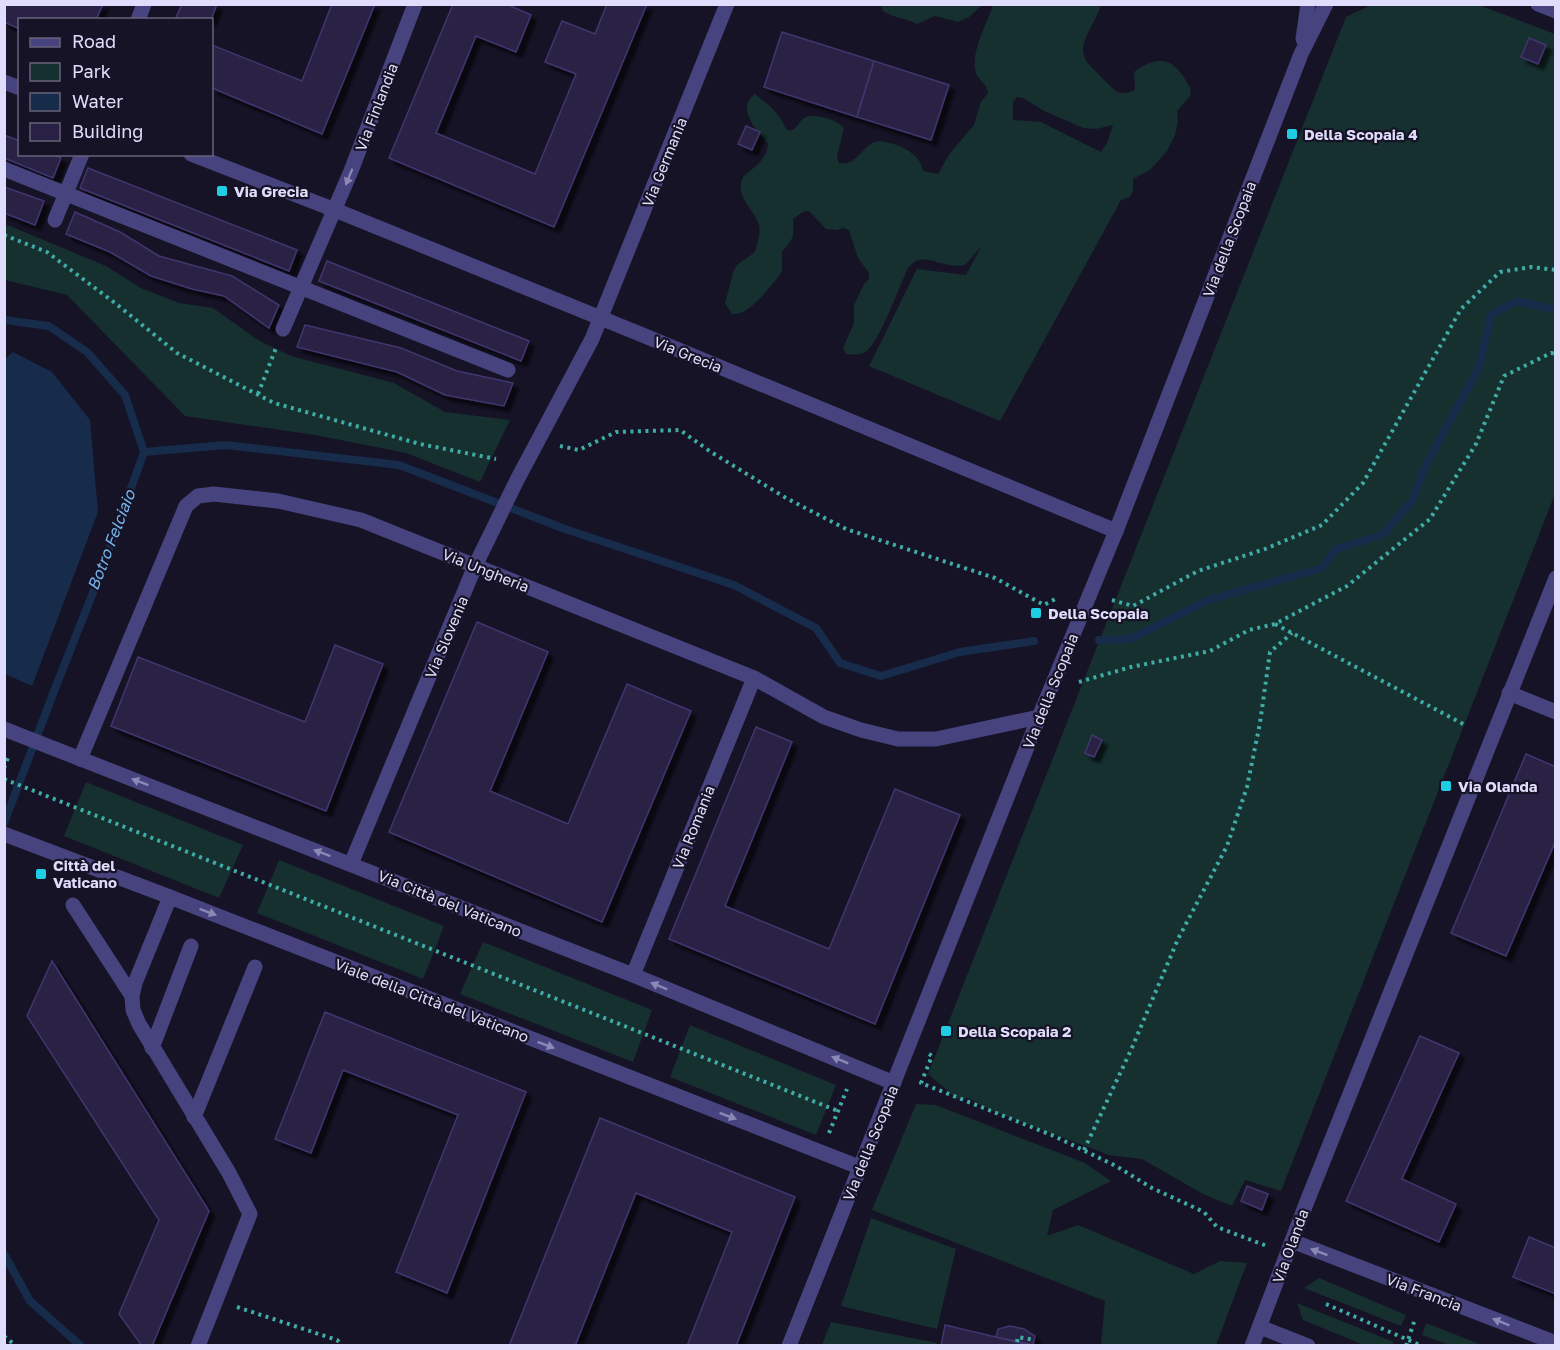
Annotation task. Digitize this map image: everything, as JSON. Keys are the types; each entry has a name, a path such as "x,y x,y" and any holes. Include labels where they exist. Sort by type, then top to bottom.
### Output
{"street":[{"name":"Via Finlandia","path":"283,330 335,210 415,4"},
{"name":"Via Germania","path":"601,319 727,4"},
{"path":"1301,54 1308,4"},
{"name":"Via della Scopaia","path":"789,1346 1039,717 1116,531 1301,54 1326,4"},
{"path":"1538,4 1556,11"},
{"path":"55,220 81,156"},
{"name":"Via Grecia","path":"196,156 335,210 1116,531"},
{"path":"4,169 508,370"},
{"name":"Via Slovenia","path":"351,864 475,566 601,319"},
{"name":"Via Ungheria","path":"80,759 186,506 198,496 214,494 278,501 361,520 754,678 824,717 861,730 898,739 936,739 1039,717"},
{"name":"Via Olanda","path":"1252,1346 1556,578"},
{"name":"Via Romania","path":"633,975 754,678"},
{"path":"1509,693 1556,712"},
{"name":"Via Città del Vaticano","path":"4,729 633,975 894,1083"},
{"name":"Viale della Città del Vaticano","path":"10,837 170,897 859,1167"},
{"path":"170,897 135,983 132,996 133,1010 152,1048 229,1173 250,1214 198,1346"},
{"path":"73,905 132,996"},
{"path":"152,1048 190,946"},
{"path":"194,1117 255,967"},
{"name":"Via Francia","path":"1289,1248 1556,1344"},
{"path":"1260,1327 1308,1346"}],"path":[{"path":"4,235 47,252 177,353 274,403 420,444 496,459"},
{"path":"1112,600 1133,606 1198,571 1265,549 1322,525 1363,483 1461,309 1500,272 1531,267 1556,270"},
{"path":"258,394 283,330"},
{"path":"1079,682 1131,667 1210,651 1249,630 1275,624 1347,586 1430,519 1476,444 1504,376 1551,353 1556,354"},
{"path":"556,445 579,450 616,432 680,430 786,498 846,529 995,578 1044,605 1057,598"},
{"path":"1275,624 1467,726"},
{"path":"1084,1150 1131,1050 1178,939 1227,846 1247,787 1260,723 1270,651 1292,633"},
{"path":"4,768 11,749"},
{"path":"5,779 838,1111"},
{"path":"929,1054 932,1056 921,1083 1084,1150 1152,1188 1204,1212 1217,1227 1289,1248"},
{"path":"827,1139 847,1089"},
{"path":"216,1300 337,1340 343,1346"},
{"path":"1326,1304 1422,1346"},
{"path":"1406,1346 1415,1319"},
{"path":"4,1336 16,1346"},
{"path":"1017,1342 1018,1337 1034,1340"}],"green space":[{"path":"881,5 982,5 969,17 958,22 935,16 917,24 883,11"},
{"path":"993,5 1101,5 1086,37 1083,52 1087,62 1117,92 1135,90 1134,72 1153,62 1161,61 1174,66 1191,90 1190,96 1177,111 1178,122 1175,135 1167,151 1150,170 1133,179 1133,191 1130,197 1121,200 1000,421 869,366 917,269 966,275 981,247 965,265 958,266 929,260 916,261 912,264 908,268 889,313 871,347 861,354 846,354 843,348 854,323 854,305 864,284 869,279 869,273 858,258 849,230 826,229 809,211 793,219 792,237 782,252 782,271 764,294 745,311 738,313 732,314 725,303 734,270 738,264 754,253 759,236 757,219 743,196 741,184 743,177 765,155 768,144 747,113 749,100 755,94 773,110 786,129 791,131 808,116 837,122 844,128 837,157 839,163 851,161 873,142 879,141 907,150 921,164 923,171 938,174 950,153 974,125 981,102 988,93 976,73 975,56","holes":["1017,97 1023,98 1044,111 1083,128 1096,129 1113,125 1107,143 1101,152 1041,122 1013,120 1013,102"]},
{"path":"1371,5 1479,5 1555,34 1555,494 1281,1191 1245,1180 1232,1206 1203,1194 1142,1159 1109,1155 995,1112 968,1098 957,1099 928,1074 1346,17"},
{"path":"5,224 106,266 141,288 179,303 213,308 258,340 291,356 394,383 445,412 510,420 480,482 406,453 315,435 185,416 67,295 5,280"},
{"path":"86,782 243,845 219,898 64,836"},
{"path":"279,860 444,926 423,979 257,913"},
{"path":"483,942 652,1010 633,1062 460,994"},
{"path":"690,1025 836,1085 816,1135 670,1077"},
{"path":"916,1104 936,1105 1085,1163 1111,1181 1053,1210 1047,1236 1078,1225 1194,1274 1220,1261 1247,1263 1216,1345 1101,1345 1105,1301 872,1210"},
{"path":"871,1218 956,1249 937,1329 841,1306"},
{"path":"1319,1278 1406,1315 1401,1326 1304,1288"},
{"path":"1297,1303 1394,1342 1392,1345 1364,1345 1303,1320"},
{"path":"831,1322 937,1343 936,1346 822,1345"},
{"path":"1426,1323 1482,1345 1449,1345 1422,1335"}],"water":[{"path":"13,352 52,372 90,420 98,512 32,686 5,674 4,360"}],"building":[{"path":"4,4 103,4 97,18 18,18 18,28 4,22"},
{"path":"182,4 217,4 212,18 176,18"},
{"path":"332,4 375,4 322,134 213,88 213,45 302,81"},
{"path":"453,4 506,4 531,15 516,52 476,36 436,133 535,174 576,74 545,62 562,21 595,34 607,4 647,4 554,227 389,158"},
{"path":"782,32 874,61 857,117 764,87"},
{"path":"1529,38 1546,45 1538,64 1521,57"},
{"path":"874,61 949,85 931,140 857,117"},
{"path":"746,126 760,132 752,150 738,144"},
{"path":"4,135 18,140 18,156 61,158 53,178 4,158"},
{"path":"88,168 297,250 289,271 80,188"},
{"path":"4,187 44,201 35,225 4,213"},
{"path":"75,212 120,232 159,256 232,276 279,305 269,328 224,296 151,276 110,252 66,234"},
{"path":"327,261 529,341 521,361 319,281"},
{"path":"305,325 401,348 457,371 513,383 504,406 445,395 397,372 297,347"},
{"path":"477,622 548,652 490,791 568,824 627,684 691,711 602,922 389,832"},
{"path":"335,645 383,664 326,811 111,726 138,657 305,722"},
{"path":"756,727 792,742 725,906 829,949 895,789 960,815 875,1024 669,939"},
{"path":"1092,735 1102,740 1094,757 1085,753"},
{"path":"1526,754 1556,767 1556,840 1506,956 1451,933"},
{"path":"52,961 209,1211 152,1346 142,1346 119,1314 159,1220 27,1016"},
{"path":"325,1012 526,1092 447,1293 396,1272 458,1115 343,1070 311,1153 275,1139"},
{"path":"1420,1036 1459,1053 1402,1179 1456,1204 1439,1242 1346,1201"},
{"path":"600,1118 795,1197 736,1346 687,1346 732,1232 636,1193 575,1346 509,1346"},
{"path":"1247,1186 1268,1194 1262,1210 1241,1201"},
{"path":"1529,1237 1556,1248 1556,1294 1513,1277"},
{"path":"945,1325 1017,1342 1035,1346 941,1346"},
{"path":"1010,1326 1024,1329 1035,1336 1033,1345 996,1337 998,1329"}],"waterway":[{"path":"1099,640 1130,639 1208,600 1322,568 1336,549 1382,535 1412,501 1424,469 1479,367 1491,315 1517,301 1556,310"},
{"name":"Botro Felciaio","path":"4,320 49,326 87,352 125,395 144,452 98,580 4,823"},
{"path":"144,452 226,445 399,465 565,529 734,585 816,628 840,663 881,676 960,652 1034,641"},
{"name":"Botro Felciaio","path":"4,1254 30,1301 81,1346"}],"place":[{"name":"Della Scopaia 4","path":"1292,134"},
{"name":"Via Grecia","path":"222,191"},
{"name":"Della Scopaia","path":"1036,613"},
{"name":"Via Olanda","path":"1446,786"},
{"name":"Città del Vaticano","path":"41,874"},
{"name":"Della Scopaia 2","path":"946,1031"}]}
